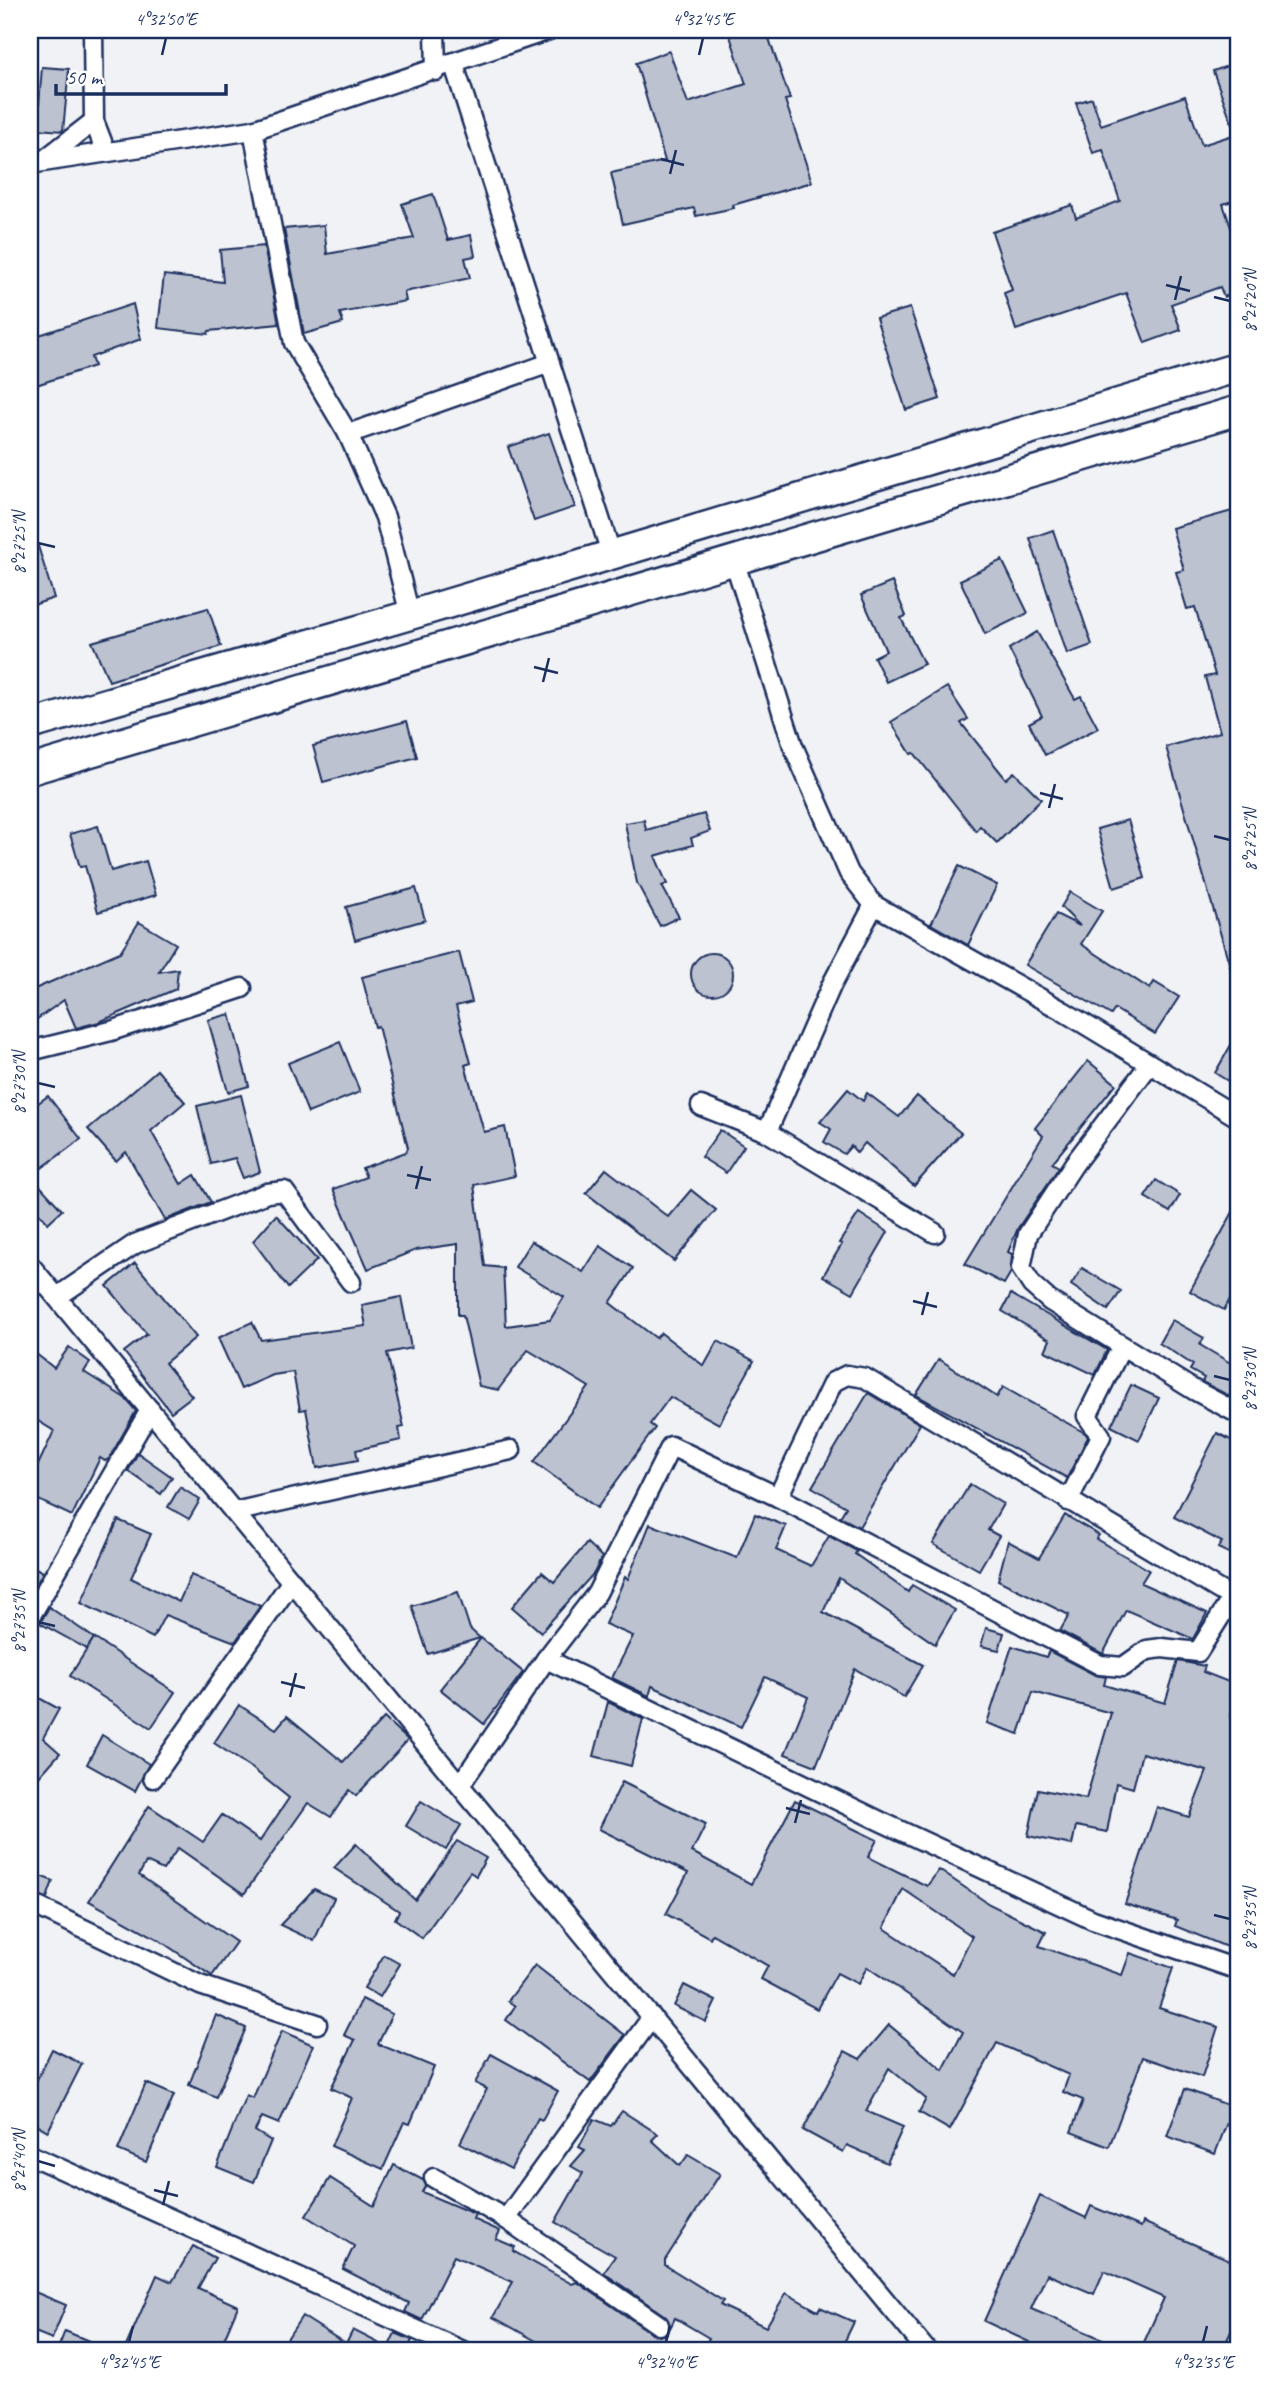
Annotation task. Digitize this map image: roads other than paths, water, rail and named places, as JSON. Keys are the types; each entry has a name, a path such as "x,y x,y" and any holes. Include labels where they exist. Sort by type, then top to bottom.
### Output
{"main road":[{"path":"30,725 410,615 1239,368"},
{"path":"1157,392 1170,431"},
{"path":"30,770 1239,410"},
{"path":"784,503 794,542"}],"street":[{"path":"93,30 94,121 106,152"},
{"path":"435,30 436,71"},
{"path":"36,163 253,130 454,65 549,30"},
{"path":"454,65 611,553"},
{"path":"36,163 94,121"},
{"path":"253,130 294,343 348,434 385,517 410,615"},
{"path":"348,434 550,363"},
{"path":"734,560 793,746 849,873 874,905 1063,1011 1239,1118"},
{"path":"767,1132 832,984 874,905"},
{"path":"30,1051 111,1031 242,988"},
{"path":"1149,1065 1074,1164 1028,1234 1021,1268 1032,1285 1050,1301 1239,1414"},
{"path":"701,1106 767,1132 936,1233"},
{"path":"57,1297 135,1244 267,1193 284,1191 351,1282"},
{"path":"30,1265 927,2351"},
{"path":"1068,1501 1101,1436 1087,1416 1122,1346"},
{"path":"460,1785 547,1659 597,1593 671,1446 778,1497 1100,1665 1123,1667 1147,1650 1162,1648 1198,1652 1236,1600 865,1378 847,1375 833,1382 778,1497"},
{"path":"30,1618 150,1410"},
{"path":"234,1512 511,1450"},
{"path":"153,1778 292,1581"},
{"path":"547,1659 882,1822 1093,1920 1239,1970"},
{"path":"30,1903 200,1985 317,2024"},
{"path":"506,2219 652,2017"},
{"path":"30,2155 463,2351"},
{"path":"434,2178 506,2219 659,2325"}]}
